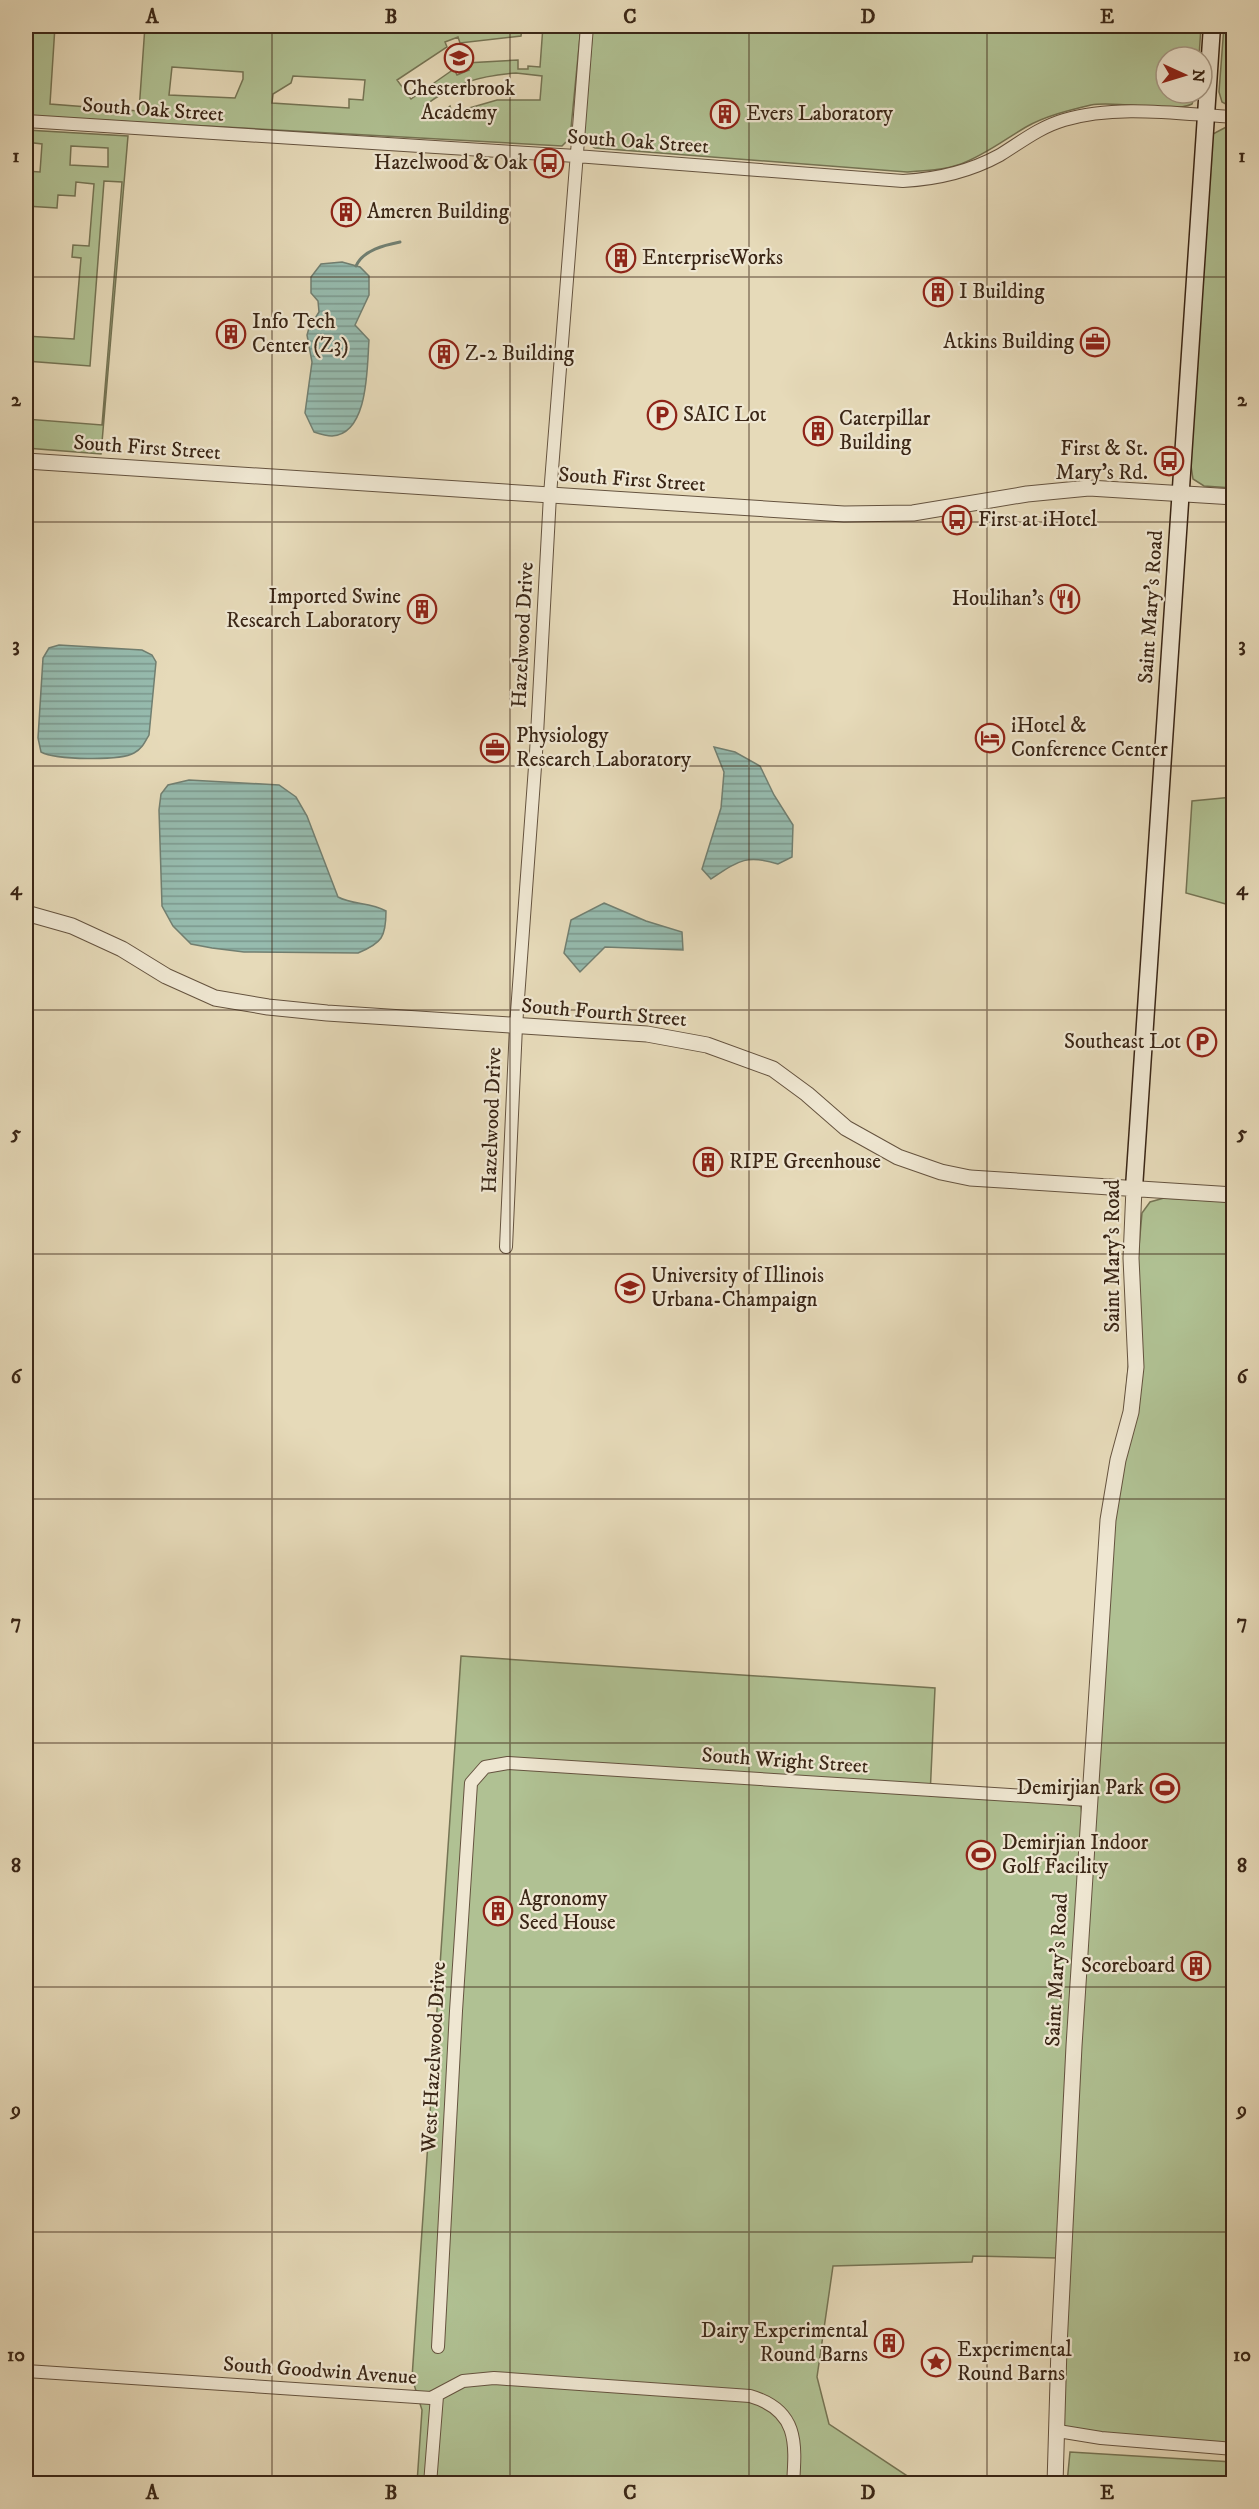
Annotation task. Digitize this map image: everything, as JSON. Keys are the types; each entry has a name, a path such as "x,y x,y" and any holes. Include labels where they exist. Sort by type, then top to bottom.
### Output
{"main road":[{"name":"Saint Mary's Road","path":"1134,1188 1212,26"}],"street":[{"name":"Hazelwood Drive","path":"506,1247 516,1026 533,789 550,495 587,26"},
{"name":"South Oak Street","path":"26,121 576,156 903,181 923,180 964,171 998,156 1047,127 1088,114 1125,112 1233,117"},
{"name":"South First Street","path":"26,461 833,514 943,510 1028,495 1089,488 1233,497"},
{"name":"South Fourth Street","path":"26,913 72,926 122,949 166,976 215,998 268,1007 327,1013 647,1034 707,1045 773,1069 807,1094 846,1128 898,1157 941,1172 970,1178 1233,1195"},
{"name":"Saint Mary's Road","path":"1055,2484 1059,2347 1089,1800 1108,1520 1118,1460 1131,1412 1136,1367 1131,1258 1134,1188"},
{"name":"South Wright Street","path":"480,1771 496,1764 508,1763 574,1766 858,1787 1089,1800"},
{"name":"West Hazelwood Drive","path":"438,2348 463,1884 471,1782 480,1771"},
{"name":"South Goodwin Avenue","path":"26,2371 437,2396 463,2381 494,2378 750,2396 769,2404 789,2423 795,2443 793,2484"},
{"path":"430,2484 437,2396"},
{"path":"1058,2431 1101,2438 1233,2449"}],"green space":[{"path":"26,26 55,26 50,104 139,111 145,26 522,26 521,36 460,43 458,37 445,42 447,47 397,80 411,99 454,69 457,75 469,70 466,63 518,60 518,69 528,69 528,66 540,67 543,26 581,26 570,138 562,146 26,116","holes":["172,67 243,72 243,79 235,98 169,95","502,74 542,76 540,100 497,100 452,113 450,106 437,117 424,106 457,86","293,76 365,80 363,100 349,99 349,108 272,103 273,94 291,83"]},
{"path":"593,26 1201,26 1200,45 1154,45 1154,105 1189,105 1172,108 1116,104 1091,105 1033,123 970,160 941,169 907,172 595,148 589,144 584,133"},
{"path":"1224,26 1233,26 1233,108 1222,102 1219,92"},
{"path":"1233,125 1233,488 1204,486 1193,479 1190,459 1211,135"},
{"path":"26,130 128,136 101,454 26,448 26,419 102,425 122,182 104,181 90,366 26,361 26,336 74,339 81,258 72,257 73,245 89,246 94,184 76,182 75,196 58,195 57,208 26,206 26,171 40,172 42,144 26,142","holes":["71,146 108,148 108,167 70,165"]},
{"path":"1234,797 1233,906 1186,893 1192,801"},
{"path":"1164,1198 1233,1202 1233,2444 1066,2430 1062,2425 1064,2331 1107,1604 1142,1213 1150,1202"},
{"path":"461,1656 935,1688 930,1796 1076,1803 1081,1807 1057,2258 973,2256 972,2262 833,2266 817,2377 829,2424 918,2483 417,2483 422,2410 412,2378"},
{"path":"1070,2452 1233,2462 1233,2483 1067,2483"}],"water":[{"path":"342,262 360,267 369,276 369,295 355,325 369,340 368,366 364,397 353,424 344,432 330,436 314,432 305,413 312,362 307,335 319,312 318,301 311,293 311,277 321,264"},
{"path":"59,645 142,650 152,655 156,662 149,735 137,751 127,756 88,758 60,757 41,752 38,738 43,658 49,648"},
{"path":"714,747 735,752 760,766 774,795 793,825 792,857 778,864 758,860 743,861 711,879 702,869 721,808 724,772"},
{"path":"189,780 279,785 296,797 307,816 338,897 386,911 385,927 381,938 358,953 244,952 191,944 173,926 162,906 159,810 161,794 168,785"},
{"path":"604,903 646,921 682,932 683,950 605,947 580,972 564,953 571,920"}],"waterway":[{"path":"356,266 359,260 369,252 400,242"}],"place":[{"name":"Chesterbrook Academy","path":"459,58"},
{"name":"Evers Laboratory","path":"725,114"},
{"name":"Hazelwood & Oak","path":"549,163"},
{"name":"Ameren Building","path":"346,212"},
{"name":"EnterpriseWorks","path":"621,258"},
{"name":"I Building","path":"938,292"},
{"name":"Info Tech Center (Z3)","path":"231,334"},
{"name":"Atkins Building","path":"1095,342"},
{"name":"Z-2 Building","path":"444,354"},
{"name":"SAIC Lot","path":"662,415"},
{"name":"Caterpillar Building","path":"818,431"},
{"name":"First & St. Mary's Rd.","path":"1169,461"},
{"name":"First at iHotel","path":"957,520"},
{"name":"Houlihan's","path":"1065,599"},
{"name":"Imported Swine Research Laboratory","path":"422,609"},
{"name":"iHotel & Conference Center","path":"990,738"},
{"name":"Physiology Research Laboratory","path":"495,748"},
{"name":"Southeast Lot","path":"1202,1042"},
{"name":"RIPE Greenhouse","path":"708,1162"},
{"name":"University of Illinois Urbana-Champaign","path":"630,1288"},
{"name":"Demirjian Park","path":"1165,1788"},
{"name":"Demirjian Indoor Golf Facility","path":"981,1855"},
{"name":"Agronomy Seed House","path":"498,1911"},
{"name":"Scoreboard","path":"1196,1966"},
{"name":"Dairy Experimental Round Barns","path":"889,2343"},
{"name":"Experimental Round Barns","path":"936,2362"}]}
